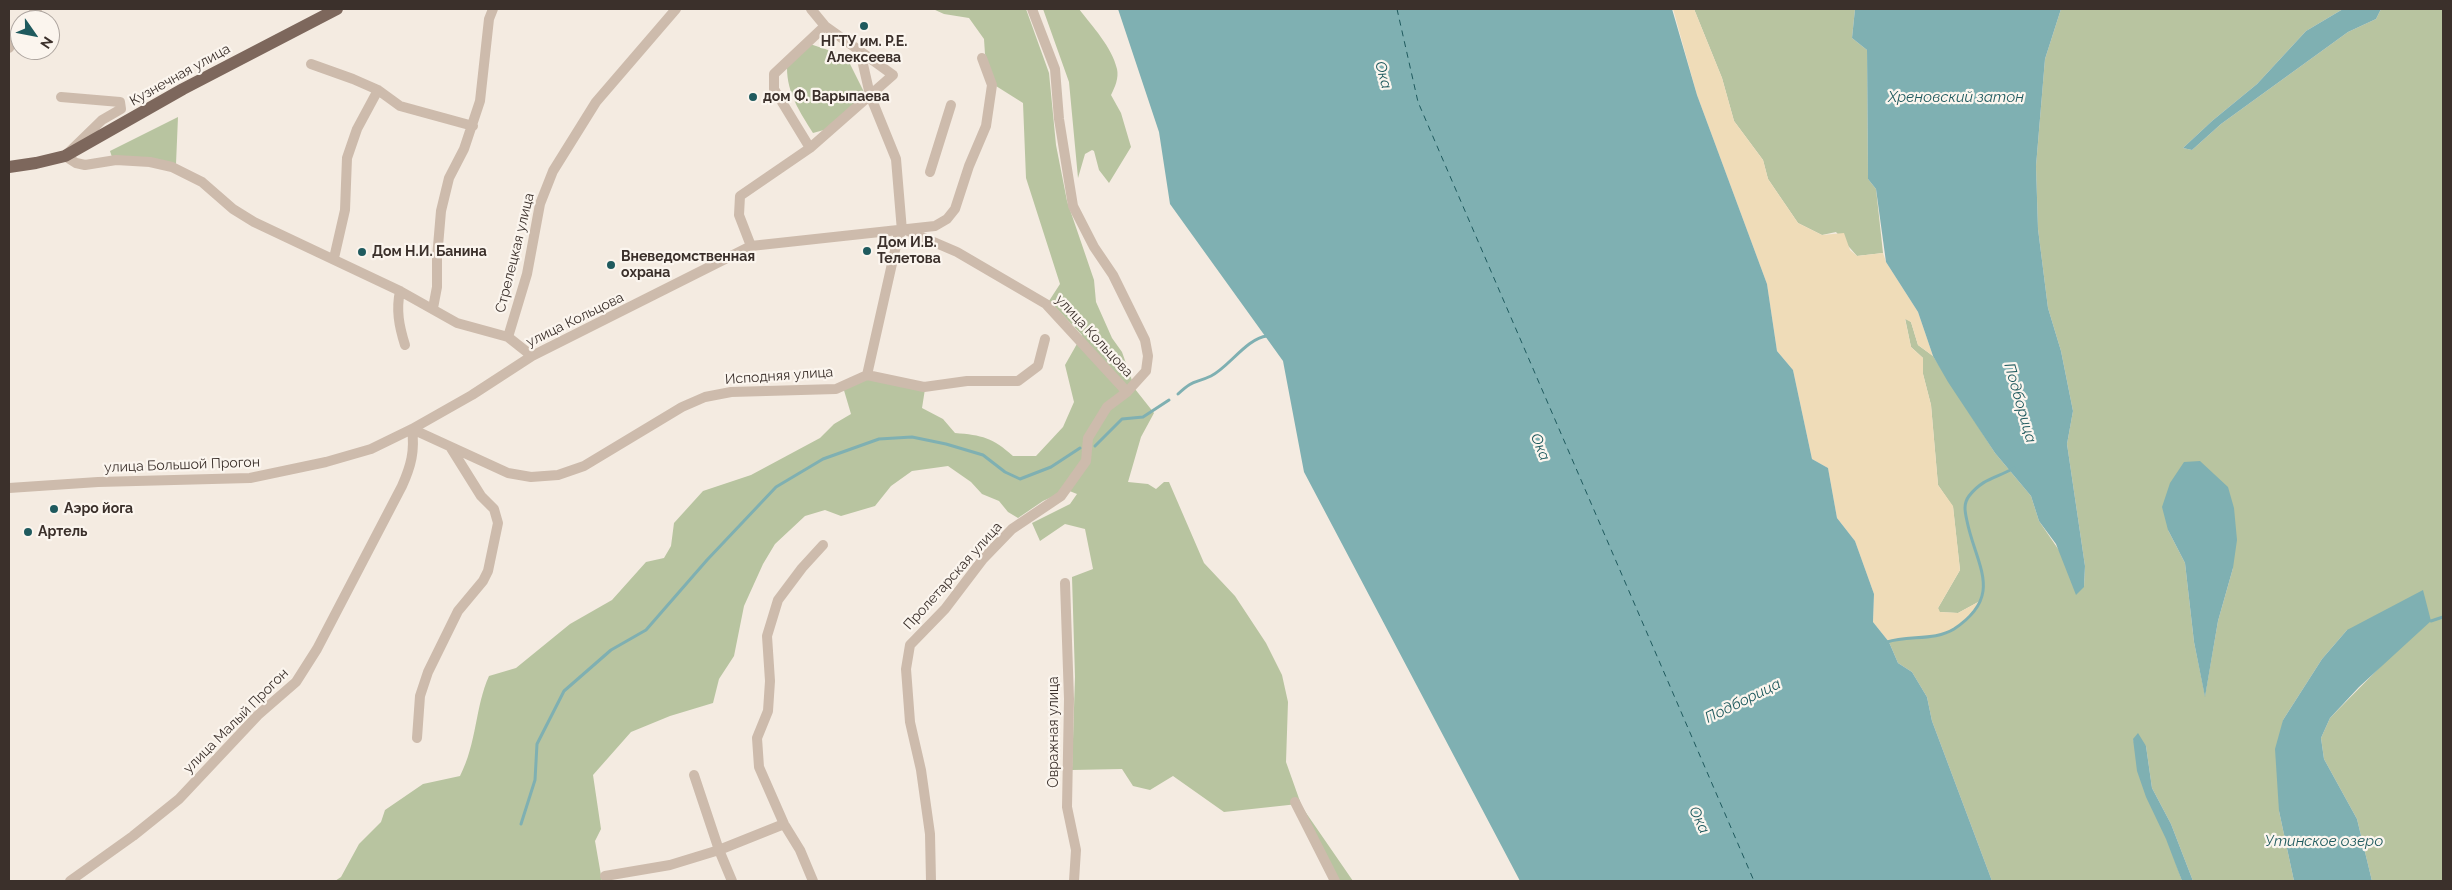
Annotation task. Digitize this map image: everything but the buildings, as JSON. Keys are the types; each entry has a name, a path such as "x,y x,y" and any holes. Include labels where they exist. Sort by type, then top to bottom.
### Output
{"main road":[{"name":"Кузнечная улица","path":"9,167 36,164 65,156 183,89 337,9"}],"street":[{"path":"433,308 437,287 436,258 441,211 449,178 473,126 480,101 489,19 493,9"},
{"name":"Стрелецкая улица","path":"508,337 527,274 540,204 553,171 596,102 676,9"},
{"path":"751,246 739,215 740,196 810,148 893,75 824,26 811,9"},
{"name":"Пролетарская улица","path":"931,881 930,834 921,770 910,722 906,668 910,645 945,609 983,559 1012,529 1061,496 1086,461 1088,438 1107,407 1127,392 1146,371 1148,356 1145,340 1113,275 1094,247 1074,206 1059,119 1055,69 1032,9"},
{"path":"810,148 774,89 774,74 824,26"},
{"path":"860,51 870,95 896,159 905,231 898,237 867,375 924,388 967,381 1018,381 1038,366 1044,339"},
{"name":"улица Кольцова","path":"435,415 472,395 532,356 751,246 849,234 905,231 935,226 947,219 955,210 969,166 986,126 992,85 982,58"},
{"path":"311,64 378,90 400,106 473,126"},
{"path":"334,258 345,210 347,158 357,129 378,90"},
{"path":"61,98 120,102 121,110 102,120 65,156 76,163 85,165 116,160 150,162 172,167 202,182 225,203 254,222 400,290 457,323 508,337 532,356"},
{"path":"930,172 951,105"},
{"name":"улица Кольцова","path":"905,231 957,252 1046,304 1127,392"},
{"path":"400,290 399,328 405,345"},
{"name":"Исподняя улица","path":"412,429 508,473 531,477 558,475 584,466 682,408 706,397 731,392 836,389 867,375"},
{"name":"улица Большой Прогон","path":"9,488 98,482 250,478 298,470 371,449 412,429 435,415"},
{"name":"улица Малый Прогон","path":"70,881 133,836 179,799 258,715 296,682 317,649 402,486 412,463 414,444 412,429"},
{"path":"417,738 417,711 428,672 458,611 488,571 498,523 494,509 481,496 451,448"},
{"path":"813,881 800,850 784,824 759,767 757,738 768,712 770,681 767,636 778,600 802,568 823,545"},
{"name":"Овражная улица","path":"1064,583 1070,699 1067,807 1076,850 1074,881"},
{"path":"694,775 719,850 732,881"},
{"path":"1295,802 1336,881"},
{"path":"605,876 670,865 719,850 784,824"}],"green space":[{"path":"933,9 1026,9 1049,73 1056,145 1067,201 1094,280 1096,302 1112,338 1122,352 1135,389 1154,413 1141,437 1128,482 1148,484 1156,489 1164,482 1169,482 1204,563 1235,596 1266,643 1282,675 1288,702 1286,762 1302,807 1353,881 1339,881 1298,804 1224,812 1173,776 1150,790 1133,786 1122,769 1072,770 1075,677 1072,577 1093,569 1085,529 1065,524 1040,541 1032,523 1070,504 1077,494 1067,490 1043,501 1018,518 1008,512 999,501 982,494 971,482 948,466 912,471 891,486 875,506 841,516 825,510 805,516 775,544 763,564 744,606 734,656 719,679 713,703 670,716 631,732 593,775 601,829 595,841 602,881 335,881 341,877 359,844 381,822 385,810 423,784 460,776 470,751 484,688 489,676 516,668 570,624 612,600 646,562 664,558 671,546 674,523 703,491 751,475 820,438 834,424 851,414 843,387 867,377 925,389 922,408 943,419 955,433 987,438 1013,456 1036,456 1063,427 1074,402 1065,365 1082,335 1049,301 1060,284 1026,178 1023,103 996,86 985,54 984,39 969,18 944,14"},
{"path":"1043,9 1079,9 1111,53 1117,69 1117,76 1111,95 1121,113 1131,147 1109,183 1099,170 1094,151 1092,150 1085,154 1078,178 1069,82"},
{"path":"1694,9 1855,9 1852,38 1867,50 1868,179 1876,189 1883,253 1857,256 1836,232 1822,235 1798,223 1768,179 1763,160 1734,121 1722,78"},
{"path":"2061,9 2343,9 2306,31 2257,84 2183,148 2192,150 2221,124 2348,32 2376,19 2381,9 2443,9 2443,881 2372,881 2357,819 2324,759 2321,738 2330,718 2386,661 2347,630 2322,659 2283,720 2279,811 2294,881 2193,881 2171,824 2152,788 2146,746 2133,739 2182,881 1992,881 1932,721 1927,697 1912,672 1898,663 1889,642 1939,635 1947,632 1965,620 1980,601 1958,613 1939,612 1938,608 1960,570 1953,507 1938,485 1931,405 1923,374 1923,358 1911,347 1905,318 1911,322 1918,345 1933,356 1995,453 2031,496 2039,521 2084,587 2085,566 2067,444 2073,411 2061,351 2048,308 2038,229 2036,166 2045,59","holes":["2168,530 2233,568 2218,621 2205,696 2194,642 2185,563"]},
{"path":"810,44 846,56 866,96 831,128 813,133 792,94 787,68"},
{"path":"178,117 176,164 112,157 110,151"}],"sand":[{"path":"1673,9 1694,9 1722,78 1734,121 1763,160 1768,179 1798,223 1822,235 1844,233 1850,250 1857,256 1883,253 1886,262 1918,312 1933,356 1918,345 1911,322 1905,319 1911,347 1923,358 1923,374 1931,405 1938,485 1953,506 1960,570 1938,608 1940,612 1958,613 1982,600 1962,622 1948,632 1889,642 1873,622 1874,594 1855,541 1837,518 1828,468 1812,459 1793,370 1777,351 1767,284 1697,95"}],"water":[{"name":"Ока","path":"1118,9 1672,9 1697,95 1767,284 1777,351 1793,370 1812,459 1828,468 1837,518 1855,541 1874,594 1873,622 1889,642 1898,663 1912,672 1927,697 1932,721 1992,881 1520,881 1304,472 1283,361 1170,204 1159,132"},
{"name":"Хреновский затон","path":"1855,9 2061,9 2045,59 2036,166 2038,229 2048,308 2061,351 2073,411 2067,444 2085,566 2084,587 2076,595 2056,544 2039,521 2031,496 1995,453 1948,382 1933,356 1918,312 1886,262 1876,189 1868,179 1867,50 1852,38"},
{"path":"2343,9 2381,9 2376,19 2348,32 2221,124 2192,150 2183,148 2257,84 2306,31"},
{"path":"2200,461 2228,487 2234,508 2237,540 2233,568 2218,621 2205,697 2194,642 2185,563 2168,530 2162,507 2170,483 2184,462"},
{"name":"Утинское озеро","path":"2423,590 2431,621 2359,687 2330,718 2321,738 2324,759 2357,819 2372,881 2294,881 2279,811 2275,749 2283,720 2322,659 2347,630"},
{"path":"2138,733 2146,746 2152,788 2171,824 2193,881 2182,881 2166,839 2146,797 2137,771 2133,739"}],"waterway":[{"path":"1178,394 1191,384 1217,372 1252,342 1267,336"},
{"path":"1095,446 1122,419 1143,417 1169,400"},
{"path":"521,824 535,780 537,744 564,691 611,650 646,630 707,560 776,487 823,459 879,439 912,437 946,444 983,455 1005,472 1020,479 1051,467 1080,448"},
{"name":"Подборица","path":"1887,642 1947,633 1970,616 1979,604 1983,592 1983,579 1967,521 1965,505 1969,496 1980,485 2014,468"},
{"path":"2431,621 2443,617"}],"ferry route":[{"path":"1397,9 1418,102 1754,881"}],"place":[{"name":"НГТУ им. Р.Е. Алексеева","path":"864,26"},
{"name":"дом Ф. Варыпаева","path":"753,97"},
{"name":"Дом И.В. Телетова","path":"867,251"},
{"name":"Дом Н.И. Банина","path":"362,252"},
{"name":"Вневедомственная охрана","path":"611,265"},
{"name":"Аэро йога","path":"54,509"},
{"name":"Артель","path":"28,532"}]}
